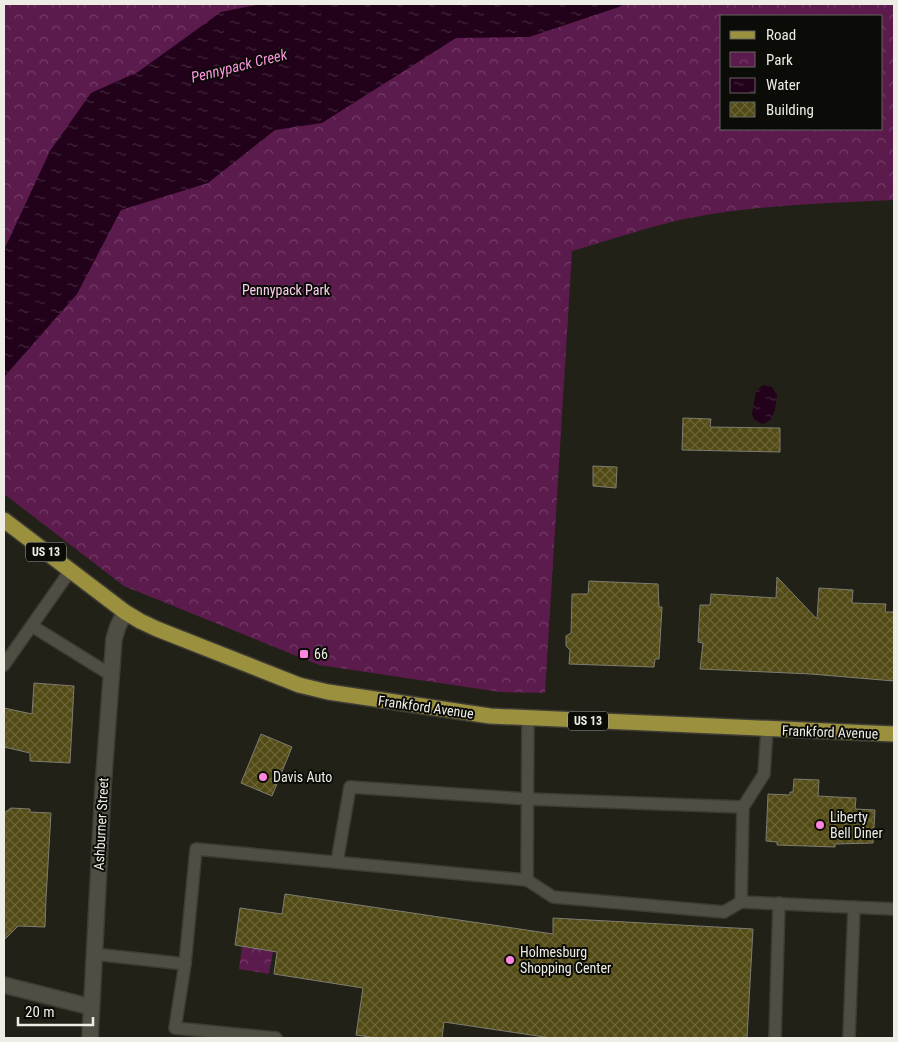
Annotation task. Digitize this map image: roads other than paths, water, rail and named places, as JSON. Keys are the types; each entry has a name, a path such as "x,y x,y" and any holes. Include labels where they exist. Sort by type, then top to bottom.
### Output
{"main road":[{"name":"Frankford Avenue","path":"4,520 126,612 157,629 299,685 328,692 452,712 528,719 894,734"}],"street":[{"name":"Ashburner Street","path":"90,1038 103,788 114,639 118,626 126,612"},
{"path":"4,985 91,1007"}],"lane":[{"path":"4,665 70,571"},
{"path":"32,626 111,675"},
{"path":"527,880 528,719"},
{"path":"741,902 743,807 764,774 766,729"},
{"path":"337,862 350,787 528,799 743,807"},
{"path":"276,1038 175,1028 185,964 196,849 527,880 553,897 724,912 741,902 894,909"},
{"path":"775,1038 779,903"},
{"path":"849,1038 854,907"},
{"path":"94,954 185,964"}],"water":[{"name":"Pennypack Creek","path":"261,4 624,4 529,37 456,38 322,123 275,130 208,183 121,210 77,294 4,377 4,250 50,151 91,93 138,72 221,12"},
{"path":"763,385 772,387 777,395 772,417 762,424 754,419 752,414 756,391"}],"place":[{"name":"66","path":"304,654"},
{"name":"Davis Auto","path":"263,777"},
{"name":"Liberty Bell Diner","path":"820,825"},
{"name":"Holmesburg Shopping Center","path":"510,960"}],"park label":[{"name":"Pennypack Park","path":"286,290"}]}
